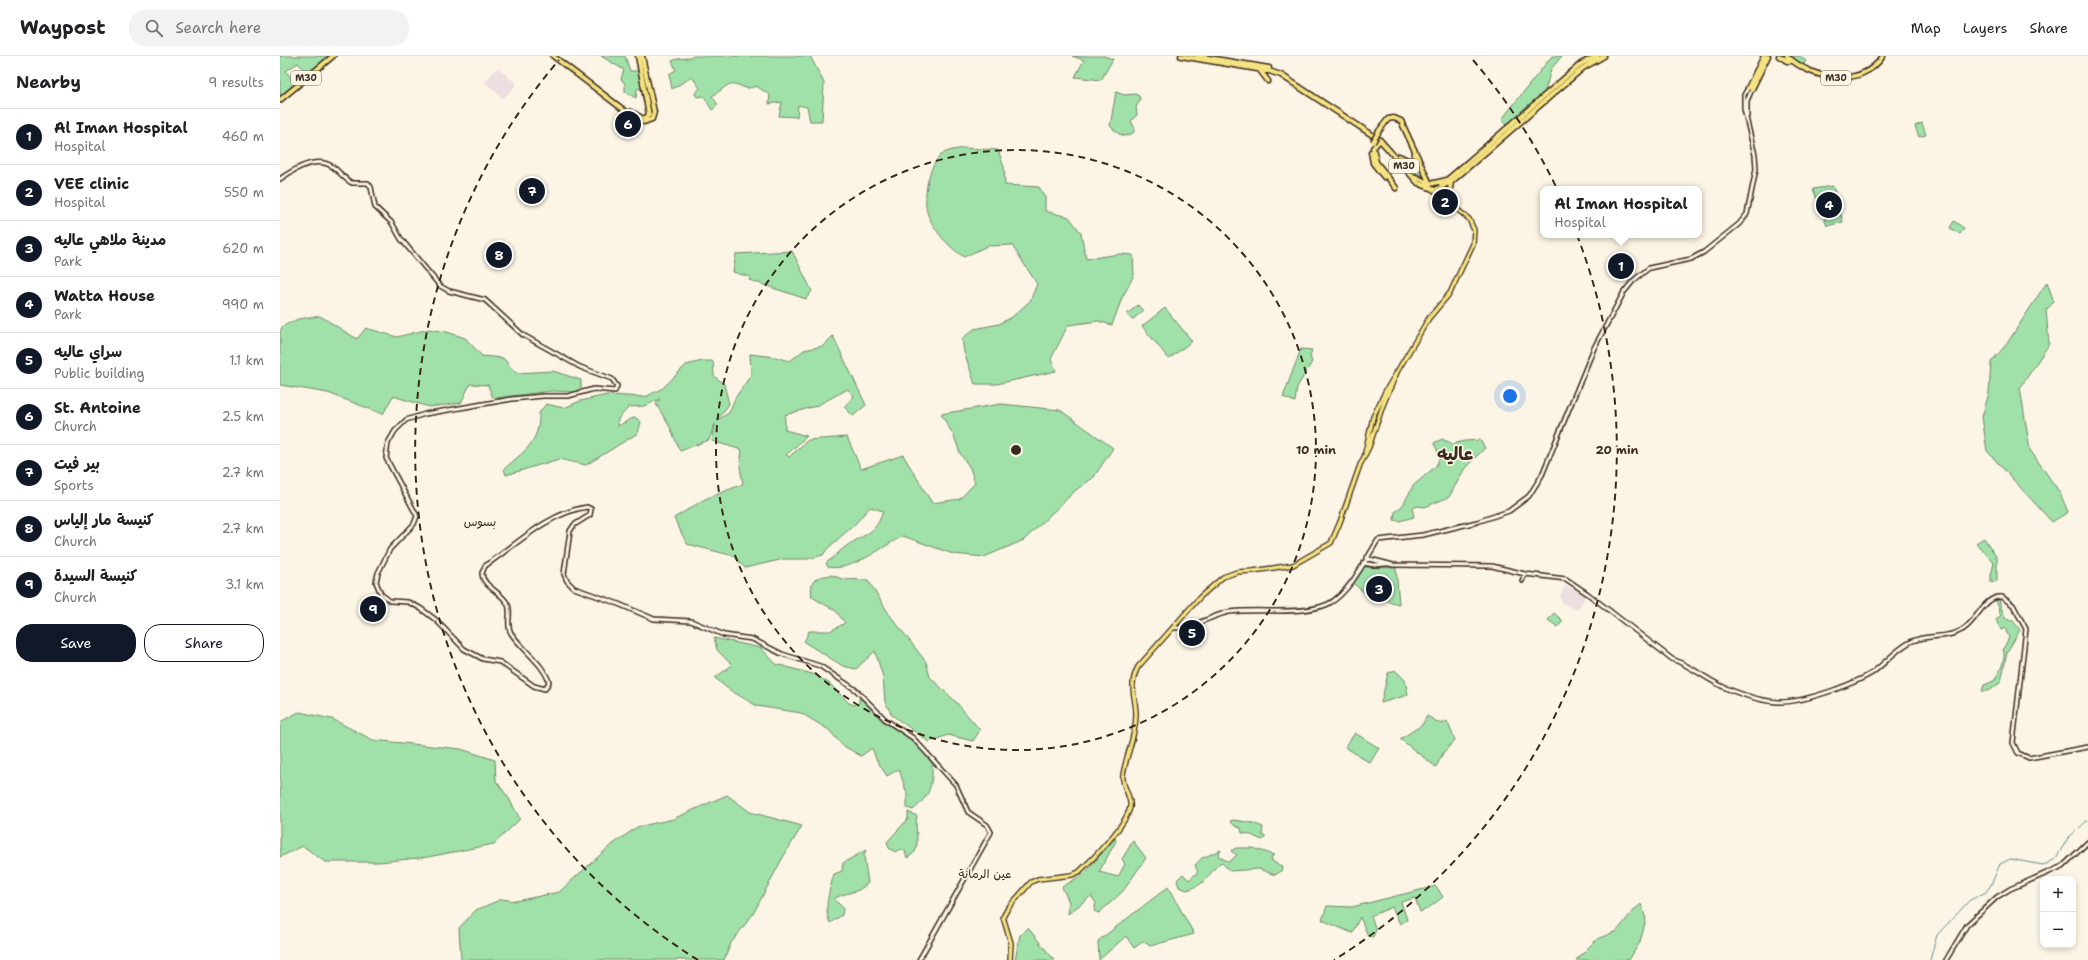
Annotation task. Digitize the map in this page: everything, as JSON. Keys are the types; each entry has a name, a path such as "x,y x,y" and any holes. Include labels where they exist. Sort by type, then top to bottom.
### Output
{"highway":[{"name":"M30","path":"280,97 330,56"},
{"name":"M30","path":"280,100 333,56"},
{"path":"553,56 637,120 648,122 653,117 653,105 642,56"},
{"path":"558,56 634,114 645,119 650,115 649,105 638,56"},
{"name":"M30","path":"1181,56 1271,68 1283,74 1382,139 1399,156 1417,179 1430,184"},
{"name":"M30","path":"1197,56 1274,72 1293,81 1380,140 1418,183 1432,190"},
{"path":"1380,140 1374,148 1376,162 1395,187 1375,167 1371,150 1373,142 1386,121 1394,118 1400,120 1404,125 1414,151 1430,184 1440,182 1456,173 1581,64 1597,56"},
{"path":"1432,190 1442,188 1451,182 1583,68 1604,56"},
{"path":"1750,88 1763,56"},
{"path":"1750,88 1763,56"},
{"path":"1750,88 1768,56"},
{"path":"1778,56 1787,61 1792,61"},
{"name":"M30","path":"1787,56 1792,61 1820,75 1844,78 1871,69 1883,56"},
{"path":"1259,69 1268,81"},
{"path":"1399,156 1410,161 1414,158 1414,151"},
{"path":"1449,201 1451,182"}],"main road":[{"path":"1174,628 1181,628 1212,616 1228,612 1293,610 1326,605 1332,602 1349,586 1378,540 1429,534 1488,519 1509,511 1530,496 1542,475 1594,348 1624,292 1633,281 1649,268 1691,259 1704,252 1739,224 1748,214 1756,169 1744,109 1744,95 1750,88"},
{"path":"280,179 298,168 321,162 334,167 352,183 368,183 371,187 375,207 392,223 401,239 440,286 449,291 484,300 523,335 580,367 612,379 617,386 615,391 594,390 568,396 543,396 425,414 401,423 388,443 386,458 417,516 414,524 390,549 378,573 376,582 381,594 390,602 408,602 420,608 436,620 464,649 483,659 500,662 534,686 545,689 549,682 546,675 518,644 509,629 508,603 499,593 484,581 482,573 486,566 524,537 561,515 587,507 591,509 590,515 574,526 570,531 564,574 566,581 574,588 654,619 691,621 724,635 756,641 782,654 820,666 838,676 856,690 886,720 918,744 956,785 968,812 987,825 991,832 919,960"},
{"path":"1440,182 1449,201"},
{"path":"1010,960 1011,943 1003,917 1017,897 1031,882 1038,879 1072,875 1079,872 1125,821 1130,807 1122,777 1133,737 1136,716 1133,678 1138,667 1200,597 1223,578 1237,572 1293,565 1314,551 1329,545 1340,522 1364,454 1371,426 1379,404 1429,318 1450,293 1470,254 1474,234 1469,219 1449,201 1432,190 1430,184"},
{"path":"1364,454 1369,447 1381,410 1398,370"},
{"path":"1371,426 1376,428"},
{"path":"1366,558 1373,563"},
{"path":"1363,563 1492,566 1525,574 1569,580 1672,658 1684,663 1727,689 1777,703 1801,701 1857,681 1872,673 1910,642 1960,632 1975,619 1990,599 2002,596 2013,605 2026,630 2018,712 2014,733 2015,749 2020,754 2029,758 2088,746"},
{"path":"1522,581 1525,574"},
{"path":"1946,960 1966,925 1997,897 2010,889 2063,866 2088,842"}],"shaded area":[{"path":"499,69 517,84 503,99 485,82 495,70"},
{"path":"1565,585 1586,595 1578,610 1563,604 1560,597"}],"green space":[{"path":"280,56 330,56 308,74 298,63 286,71 295,84 280,96"},
{"path":"601,56 625,56 630,71 642,71 646,88 637,89 636,98 625,92 625,84 621,79 624,70"},
{"path":"694,56 810,56 824,83 822,121 810,121 807,107 798,105 797,117 779,116 782,102 769,104 770,95 756,86 752,88 745,88 731,84 727,86 712,96 718,105 712,110 704,96 697,97 695,93 700,88 692,77 672,89 669,74 676,70 672,61"},
{"path":"1072,56 1104,56 1113,59 1101,80 1075,77 1084,60"},
{"path":"1552,56 1562,56 1551,69 1544,95 1513,131 1502,119"},
{"path":"1782,56 1800,56 1806,61 1801,68"},
{"path":"1116,92 1124,95 1135,94 1139,96 1140,100 1136,107 1137,115 1131,121 1135,129 1133,133 1126,136 1119,134 1110,126"},
{"path":"1922,123 1926,135 1919,137 1915,126"},
{"path":"965,148 998,150 1004,167 1005,185 1039,187 1045,197 1045,211 1069,217 1081,233 1086,259 1119,254 1133,255 1134,275 1122,298 1112,325 1098,321 1068,325 1051,359 1056,371 997,384 975,384 964,352 962,339 974,329 999,324 1012,317 1030,301 1037,284 1012,245 987,246 964,257 943,239 934,227 926,208 926,191 930,172 938,158 944,153 951,150"},
{"path":"1416,160 1415,164 1422,177 1425,176 1425,180 1420,178 1408,164"},
{"path":"1833,186 1843,222 1827,226 1813,189"},
{"path":"1954,221 1964,228 1960,234 1950,228"},
{"path":"792,251 812,291 806,299 749,280 750,277 733,272 736,254"},
{"path":"2047,282 2054,302 2046,310 2049,344 2020,388 2030,450 2060,493 2068,512 2052,522 1987,451 1982,417 1989,393 1991,362 2006,345"},
{"path":"1138,305 1143,311 1132,320 1127,314"},
{"path":"1165,308 1192,341 1169,359 1142,326"},
{"path":"320,316 357,339 366,328 397,337 429,329 447,332 465,338 482,356 503,358 516,373 553,371 581,380 581,388 575,392 551,391 496,398 492,396 488,385 470,384 461,403 429,407 393,396 383,414 328,393 280,385 280,331 283,326 298,319"},
{"path":"833,336 866,405 853,416 844,407 854,396 848,389 816,406 785,415 785,430 807,436 786,455 789,457 808,440 847,437 861,469 903,455 932,503 960,499 975,483 970,468 960,453 954,436 941,414 1001,404 1060,410 1113,448 1094,477 1076,490 1024,540 984,557 953,554 903,536 866,558 847,566 837,568 828,567 826,563 845,547 874,529 883,511 870,507 855,524 827,549 823,555 808,559 784,559 745,568 734,556 687,544 674,518 705,499 743,484 740,467 742,450 712,441 715,424 709,440 680,451 670,427 656,404 660,399 644,406 629,407 618,419 618,426 635,417 641,422 638,433 586,465 559,459 506,475 504,469 529,446 534,439 539,423 539,413 546,404 564,408 580,401 607,395 645,397 663,388 686,365 702,361 713,361 714,376 724,384 729,404 717,420 729,413 735,398 751,375 750,354 775,357 790,361 804,350 823,346"},
{"path":"1301,349 1312,350 1310,356 1312,362 1297,387 1295,402 1283,397"},
{"path":"1442,439 1453,444 1464,441 1480,440 1485,448 1465,468 1449,497 1425,507 1419,506 1412,508 1414,517 1399,521 1394,520 1395,512 1403,505 1413,486 1436,466 1440,457 1434,443"},
{"path":"1984,538 1997,558 1997,581 1991,583 1994,563 1976,543"},
{"path":"1363,567 1396,568 1399,604 1368,596 1353,583"},
{"path":"832,575 842,579 868,580 889,614 926,662 930,677 956,702 980,730 973,741 948,735 929,742 892,715 885,702 883,677 875,651 856,669 843,666 804,642 809,631 830,631 845,623 836,611 812,597 811,591 815,580"},
{"path":"1996,600 2000,600 2000,605 2006,619 2013,621 2020,630 2007,652 2001,682 1989,691 1982,691 1984,685 1994,681 2000,670 2004,657 2003,649 2009,638 2005,628 2001,630 1996,620 2001,615 1998,612 1999,609"},
{"path":"1554,613 1563,621 1558,627 1548,620"},
{"path":"714,638 761,648 776,664 816,675 830,684 849,703 855,705 859,703 859,698 867,704 883,722 915,743 932,763 932,778 927,795 913,810 907,808 907,794 899,769 887,776 876,759 872,748 861,756 842,745 829,730 801,713 757,706 728,689 715,678 732,665 717,650"},
{"path":"1395,670 1405,680 1408,695 1381,703 1388,673"},
{"path":"299,712 332,719 373,740 461,749 495,760 496,781 508,797 520,819 494,844 428,857 379,862 325,862 303,846 280,857 280,722"},
{"path":"1427,716 1441,724 1447,721 1455,740 1443,753 1436,767 1400,739 1422,725"},
{"path":"1355,733 1379,748 1370,763 1345,747"},
{"path":"727,795 750,812 802,826 782,859 753,914 731,943 724,960 461,960 459,928 476,910 502,899 516,901 559,892 609,847 637,827 673,819"},
{"path":"908,812 917,816 917,843 915,852 907,858 905,851 900,849 895,852 889,848 887,842 908,819"},
{"path":"1233,820 1253,823 1263,827 1262,835 1266,837 1262,840 1249,834 1242,833 1241,828 1235,826 1230,821"},
{"path":"1115,838 1116,841 1099,872 1118,877 1125,864 1122,859 1133,841 1146,858 1123,891 1099,913 1094,911 1096,903 1091,896 1068,914 1069,902 1062,887 1085,873"},
{"path":"1236,848 1253,848 1274,855 1271,857 1273,862 1282,866 1281,871 1275,875 1259,869 1230,871 1221,862 1207,878 1194,887 1187,890 1179,887 1177,880 1183,874 1189,880 1198,872 1195,865 1202,858 1221,850 1218,856 1229,862 1237,855 1231,851"},
{"path":"866,850 864,856 868,883 864,887 834,899 843,908 842,915 830,923 827,905 834,874 842,871 843,863"},
{"path":"1436,886 1443,897 1427,909 1420,912 1415,898 1401,902 1407,920 1400,924 1392,907 1371,916 1376,930 1373,937 1368,936 1360,917 1352,933 1322,920 1327,906 1352,907"},
{"path":"1168,887 1194,934 1150,946 1144,941 1134,948 1126,936 1099,960 1098,941"},
{"path":"1641,904 1646,919 1640,942 1629,960 1576,960 1597,939 1617,931 1634,910"},
{"path":"1028,928 1054,960 1015,960 1020,935"}],"waterway":[{"path":"1930,960 1937,935 1970,900 1986,892 1991,885 2000,864 2010,859 2043,865 2049,863 2056,858 2068,838 2088,820"}],"place":[{"name":"St. Antoine","path":"628,124"},
{"name":"بير فيت","path":"532,191"},
{"name":"VEE clinic","path":"1445,202"},
{"name":"Watta House","path":"1829,205"},
{"name":"كنيسة مار إلياس","path":"499,255"},
{"name":"Al Iman Hospital","path":"1621,266"},
{"name":"مدينة ملاهي عاليه","path":"1379,589"},
{"name":"كنيسة السيدة","path":"373,609"},
{"name":"سراي عاليه","path":"1192,633"}],"district":[{"name":"عاليه","path":"1455,454"},
{"name":"بسوس","path":"480,522"},
{"name":"عين الرمانة","path":"985,874"}]}
